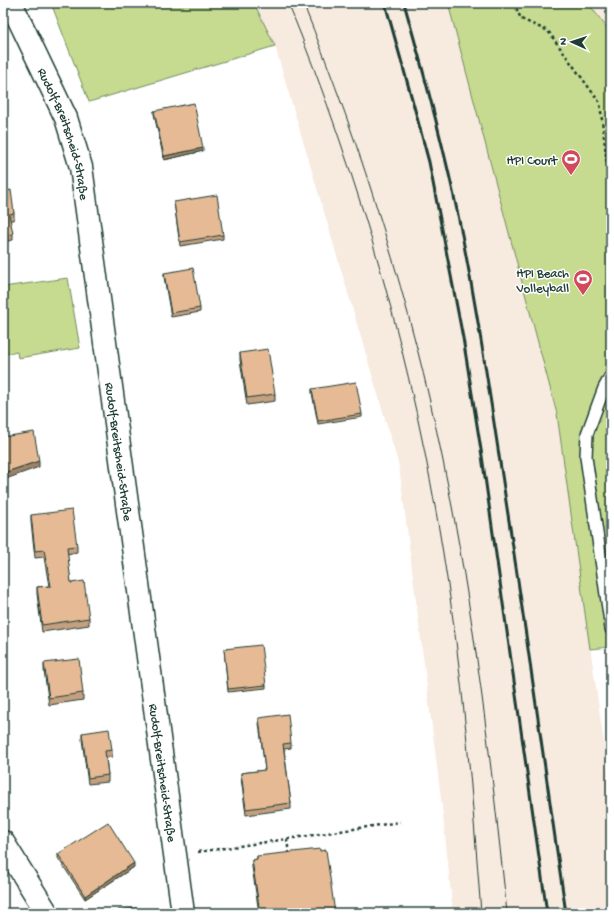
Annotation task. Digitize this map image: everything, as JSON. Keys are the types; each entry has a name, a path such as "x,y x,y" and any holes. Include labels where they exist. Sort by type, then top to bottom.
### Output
{"street":[{"name":"Rudolf-Breitscheid-Straße","path":"11,3 66,118 81,167 183,913"},
{"path":"3,842 47,913"}],"lane":[{"path":"611,375 604,388 587,434 586,457 611,629"}],"path":[{"path":"514,3 521,18 548,31 600,104 611,197"},
{"path":"202,851 400,822"},
{"path":"287,839 290,859"}],"shaded area":[{"path":"254,3 448,3 557,414 611,793 611,913 453,913 442,806 399,466 275,46"},
{"path":"588,3 611,3 611,33"}],"green space":[{"path":"51,3 254,3 275,46 89,102"},
{"path":"448,3 588,3 611,33 611,647 590,649 557,414"},
{"path":"68,278 80,348 18,358 17,352 3,354 3,287"}],"building":[{"path":"194,103 203,148 164,156 154,111"},
{"path":"3,174 6,191 11,190 14,213 9,214 13,234 3,235"},
{"path":"217,195 223,235 180,242 174,202"},
{"path":"193,268 200,308 171,313 164,273"},
{"path":"268,349 275,394 247,398 240,353"},
{"path":"356,382 362,414 318,421 312,389"},
{"path":"34,432 39,461 3,473 3,437"},
{"path":"72,510 77,546 67,547 71,583 84,581 89,618 42,625 37,587 51,586 44,550 35,551 31,515"},
{"path":"261,645 266,685 228,689 224,649"},
{"path":"79,659 83,693 49,698 44,663"},
{"path":"288,714 291,743 283,744 291,803 246,809 241,773 265,770 259,718"},
{"path":"109,729 112,750 105,751 108,775 88,778 82,733"},
{"path":"108,822 134,863 85,896 58,854"},
{"path":"320,849 320,851 326,850 335,913 260,913 252,860 257,859 257,856"},
{"path":"138,908 139,913 119,913 118,910"}],"tram line":[{"path":"288,3 339,137 382,274 400,343 431,483 456,643 470,778 481,913"},
{"path":"303,3 346,115 384,229 416,344 430,403 454,517 473,630 495,800 507,913"}],"railway":[{"path":"385,3 429,162 463,338 482,456 547,913"},
{"path":"404,3 446,161 472,288 515,559 566,913"}],"place":[{"name":"HPI Court","path":"571,176"},
{"name":"HPI Beach Volleyball","path":"583,296"}]}
